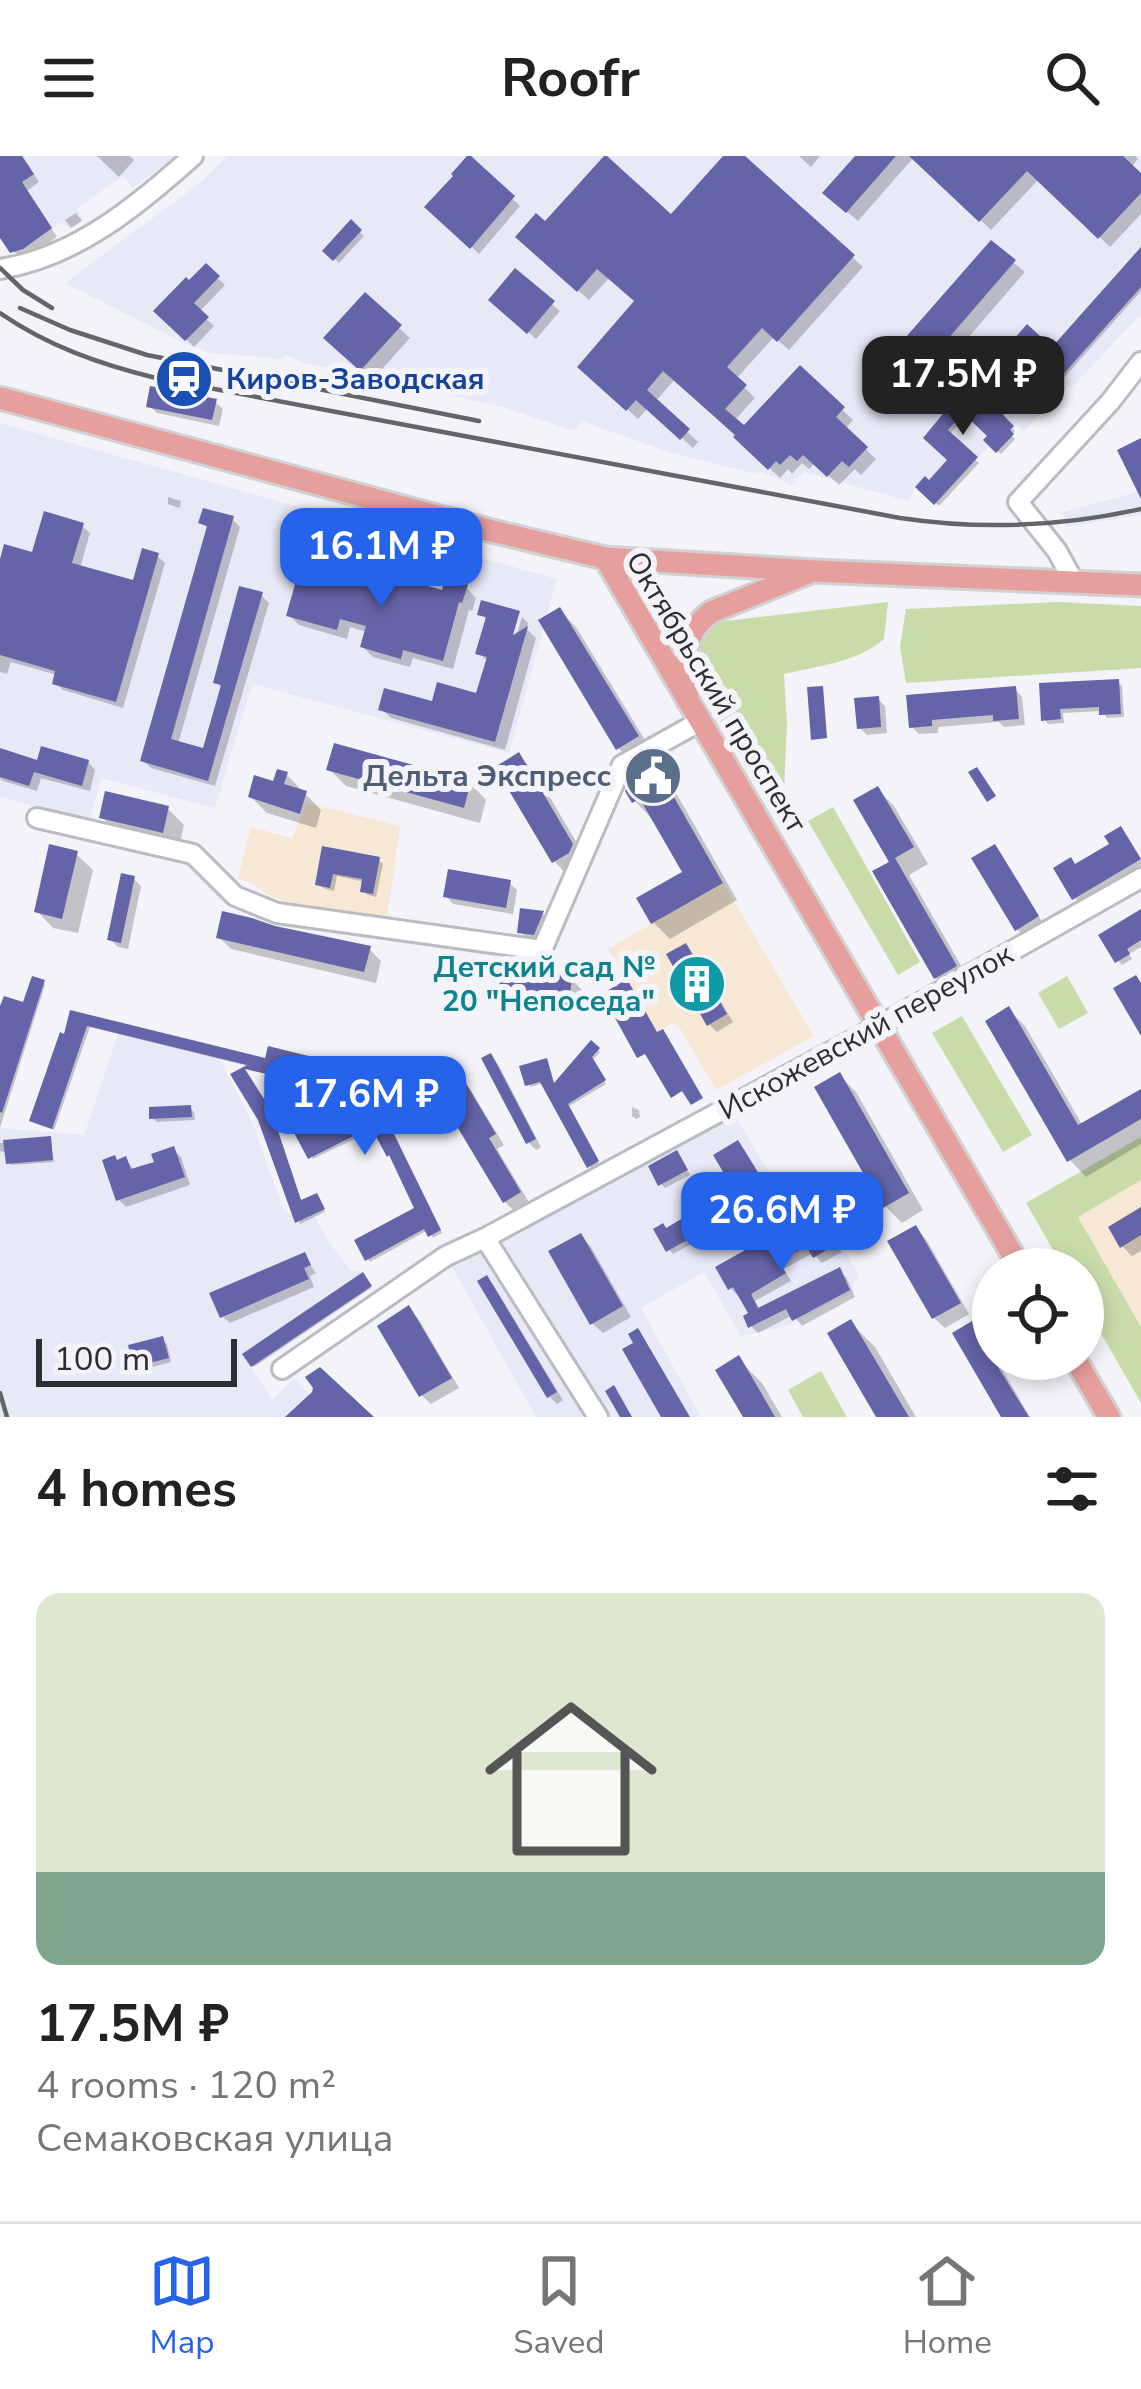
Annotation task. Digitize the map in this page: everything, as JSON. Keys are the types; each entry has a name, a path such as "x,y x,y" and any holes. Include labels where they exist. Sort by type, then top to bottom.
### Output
{"main road":[{"name":"Октябрьский проспект","path":"0,398 605,558 1009,1248"},
{"path":"605,558 1141,585"},
{"path":"694,713 686,649 690,632 711,612 814,571"},
{"path":"1087,1380 1109,1417"}],"street":[{"path":"0,269 50,255 101,229 193,156"},
{"path":"1073,580 1057,551 1018,502 1141,362"},
{"path":"38,818 193,854 235,896 277,913 542,950 622,765 694,713"},
{"name":"Искожевский переулок","path":"282,1370 446,1256 878,1027 1141,878"},
{"path":"485,1238 598,1417"}],"shaded area":[{"path":"0,156 176,156 133,188 123,176 77,208 83,219 68,229 62,222 10,253 0,238"},
{"path":"227,156 1141,156 1141,314 1071,388 1024,431 1016,424 1010,430 1014,434 996,453 988,447 934,505 915,488 908,501 804,472 792,485 762,472 668,452 582,421 574,431 503,407 287,355 281,359 211,353 65,283 201,182"},
{"path":"0,423 557,579 509,753 252,684 215,808 101,778 90,821 0,797"},
{"path":"1141,491 1141,515 1066,527 1063,512"},
{"path":"306,803 400,826 387,917 293,905 238,879 251,827 292,838"},
{"path":"723,883 814,1036 716,1090 681,1030 673,1023 657,1032 608,949"},
{"path":"118,1034 219,1058 252,1122 284,1211 301,1219 313,1213 350,1270 363,1272 242,1354 272,1399 295,1379 330,1417 0,1417 0,1128 84,1135"},
{"path":"735,1115 795,1218 820,1206 858,1274 851,1293 790,1325 741,1336 704,1272 641,1308 701,1417 536,1417 450,1263"},
{"path":"1141,1155 1141,1369 1104,1305 1104,1248 1071,1248 1049,1211"}],"green space":[{"path":"888,602 884,639 874,647 837,662 784,674 787,801 775,808 766,802 697,679 693,649 706,627 717,622"},
{"path":"1058,602 1141,606 1141,668 906,683 900,647 906,609"},
{"path":"833,807 920,962 898,975 808,821"},
{"path":"1067,976 1088,1013 1059,1029 1038,993"},
{"path":"962,1016 1032,1135 1003,1152 932,1033"},
{"path":"1141,1137 1141,1180 1078,1217 1096,1248 1052,1248 1026,1203"},
{"path":"1104,1262 1141,1327 1141,1403 1104,1339"},
{"path":"821,1371 847,1417 803,1417 788,1390"}],"building":[{"path":"0,156 22,156 34,174 22,182 52,228 10,253 0,238"},
{"path":"467,156 515,196 470,249 424,207"},
{"path":"604,156 671,214 723,156 745,156 855,255 777,342 762,328 727,367 747,385 725,409 744,425 800,365 845,407 836,417 868,447 849,467 842,461 827,477 803,455 797,461 790,455 768,470 663,371 647,390 690,429 680,440 636,400 626,411 577,367 634,301 597,269 577,292 515,237 536,213 545,221"},
{"path":"855,156 896,156 846,213 822,193"},
{"path":"909,156 1123,156 1141,173 1141,193 1098,239 1027,171 979,222"},
{"path":"351,219 362,230 333,261 322,251"},
{"path":"991,240 1016,260 909,384 884,362"},
{"path":"1141,247 1141,287 1050,389 1030,371 1039,360 1014,339 1027,324 1052,347"},
{"path":"206,263 220,276 194,303 209,317 185,341 153,311"},
{"path":"515,268 555,301 527,334 488,300"},
{"path":"365,292 402,325 360,371 323,338"},
{"path":"971,380 1005,412 1014,434 996,453 983,440 987,436 963,413 948,430 978,457 934,505 915,487 925,476 929,480 947,460 923,438"},
{"path":"150,386 217,399 212,420 146,407"},
{"path":"1141,438 1141,499 1117,450"},
{"path":"203,508 234,516 171,739 203,748 221,685 213,683 239,586 263,592 208,781 140,761 207,526 198,523"},
{"path":"44,511 84,523 72,563 133,580 142,548 159,553 116,702 52,684 55,671 0,655 4,544 32,552"},
{"path":"301,563 370,583 373,571 442,590 450,577 462,579 468,585 443,661 403,650 401,659 360,647 366,626 340,619 337,630 286,616"},
{"path":"481,600 520,611 513,635 528,626 495,742 378,710 384,688 432,701 437,682 476,693 487,657 475,654 486,617 477,615"},
{"path":"560,607 639,736 616,750 538,620"},
{"path":"1119,679 1121,714 1099,715 1099,707 1060,709 1061,719 1041,721 1039,683"},
{"path":"823,686 827,738 811,740 807,687"},
{"path":"1016,686 1019,719 993,721 993,715 932,720 932,726 909,728 906,695"},
{"path":"879,696 881,727 857,729 854,698"},
{"path":"334,743 471,781 464,808 326,770"},
{"path":"41,746 89,760 82,786 34,772 29,786 0,777 0,748 37,760"},
{"path":"519,752 573,844 569,853 552,863 495,767"},
{"path":"655,764 723,883 651,924 636,898 682,872 640,799 632,803 625,791 631,778"},
{"path":"977,767 996,796 987,802 968,772"},
{"path":"277,769 288,772 284,784 307,791 300,814 248,797 254,775 273,781"},
{"path":"878,786 914,847 895,858 957,966 934,979 872,871 889,862 853,800"},
{"path":"105,791 169,806 163,833 99,818"},
{"path":"1121,826 1141,859 1072,900 1053,868 1071,857 1075,864 1109,844 1104,836"},
{"path":"49,844 78,851 62,919 34,912"},
{"path":"995,844 1039,916 1015,931 971,858"},
{"path":"322,846 380,857 373,894 360,892 362,879 333,874 330,888 315,885"},
{"path":"448,869 511,880 506,908 443,897"},
{"path":"121,873 135,876 121,943 107,940"},
{"path":"520,908 544,911 534,935 517,933"},
{"path":"1141,909 1141,940 1115,963 1098,935"},
{"path":"222,911 371,946 364,972 216,938"},
{"name":"Детский сад № 20 \"Непоседа\"","path":"686,943 727,1014 707,1026 666,954"},
{"path":"501,968 572,976 570,996 499,988"},
{"path":"1136,975 1141,983 1141,1036 1113,988"},
{"path":"32,976 45,980 2,1113 0,1006 4,996 23,1002"},
{"path":"627,979 703,1098 691,1105 682,1091 671,1098 645,1054 637,1058 614,1016 620,1013 607,991"},
{"path":"1009,1006 1078,1125 1141,1089 1141,1119 1067,1162 985,1021"},
{"path":"70,1010 265,1058 268,1046 321,1059 314,1085 245,1069 271,1110 301,1200 317,1193 325,1209 295,1223 258,1120 230,1074 247,1065 87,1026 52,1129 29,1121"},
{"path":"591,1040 600,1048 592,1057 606,1080 568,1104 599,1161 587,1168 540,1082 525,1086 519,1066 547,1058 554,1083"},
{"path":"491,1053 536,1139 526,1144 481,1058"},
{"path":"840,1072 909,1193 883,1208 814,1087"},
{"path":"461,1075 496,1134 489,1138 521,1192 503,1203 435,1090"},
{"path":"368,1081 441,1230 428,1237 424,1229 365,1261 354,1240 414,1208 389,1155 371,1127 308,1159 285,1116 310,1102 308,1111"},
{"path":"191,1105 192,1117 149,1119 149,1107"},
{"path":"51,1136 53,1160 6,1164 3,1140"},
{"path":"738,1140 777,1203 751,1219 713,1155"},
{"path":"174,1146 185,1177 116,1201 102,1160 126,1156 131,1169 154,1162 151,1154"},
{"path":"677,1150 688,1170 658,1186 648,1166"},
{"path":"1141,1207 1141,1235 1120,1248 1108,1227"},
{"path":"690,1214 703,1236 666,1252 653,1229 663,1223 666,1228"},
{"path":"806,1216 820,1240 831,1233 837,1244 813,1258 806,1246 779,1262 786,1273 751,1294 758,1308 840,1267 850,1290 792,1321 786,1309 748,1328 743,1316 748,1313 715,1267"},
{"path":"916,1225 961,1303 932,1319 887,1241"},
{"path":"581,1233 623,1306 590,1325 548,1251"},
{"path":"305,1252 311,1265 304,1268 309,1279 220,1318 209,1293"},
{"path":"363,1272 372,1286 251,1367 242,1354"},
{"path":"487,1275 557,1392 547,1398 477,1281"},
{"path":"409,1305 452,1378 419,1397 377,1326"},
{"path":"851,1319 909,1417 876,1417 827,1333"},
{"path":"972,1321 972,1367 952,1333"},
{"path":"638,1328 690,1417 661,1417 622,1349 633,1343 628,1334"},
{"path":"163,1336 169,1358 133,1367 128,1345"},
{"path":"739,1355 775,1417 743,1417 715,1370"},
{"path":"320,1367 374,1417 285,1417 312,1392 305,1377"},
{"path":"979,1380 1006,1380 1029,1417 1001,1417"},
{"path":"614,1385 632,1417 620,1417 605,1391"}],"railway":[{"path":"0,268 52,308"},
{"path":"20,308 147,355 479,421"},
{"path":"0,313 75,353 156,378 900,518 1020,525 1141,509"},
{"path":"0,1393 7,1417"}],"place":[{"name":"Киров-Заводская","path":"184,379"},
{"name":"Дельта Экспресс","path":"653,776"},
{"name":"Детский сад № 20 \"Непоседа\"","path":"697,984"}]}
